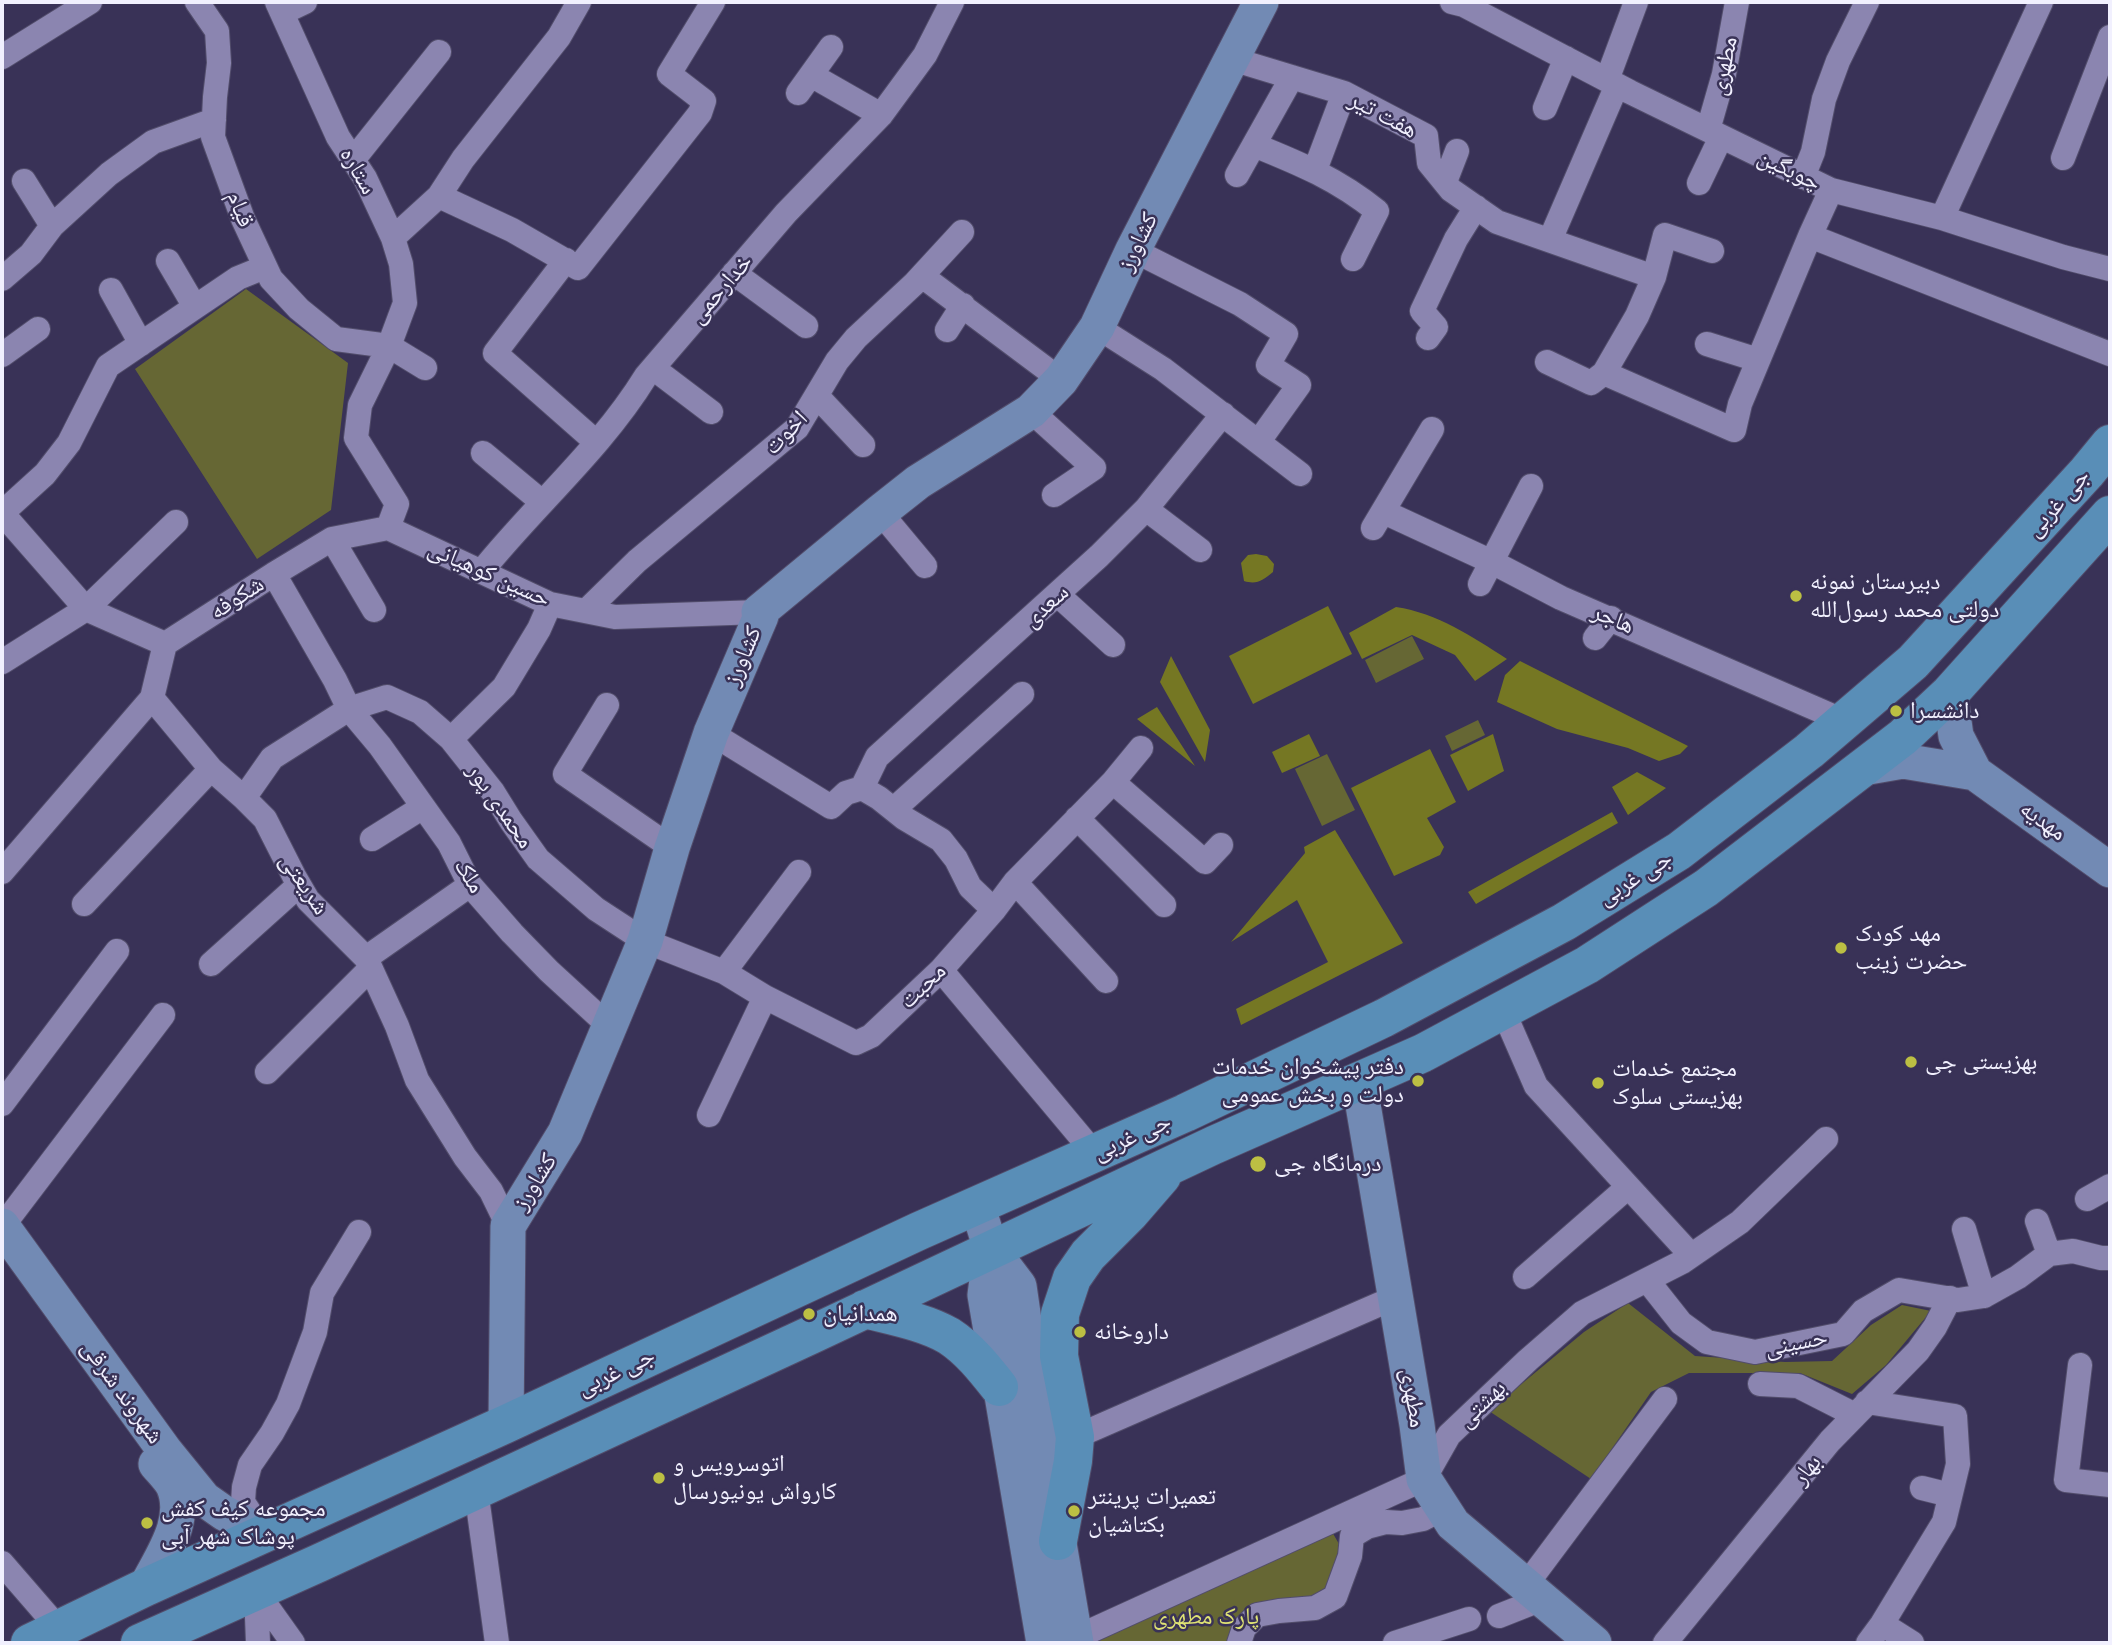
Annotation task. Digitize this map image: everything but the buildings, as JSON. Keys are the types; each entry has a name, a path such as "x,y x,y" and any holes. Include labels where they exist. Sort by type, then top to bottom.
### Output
{"main road":[{"name":"جی غربی","path":"45,1637 146,1587 506,1424 977,1205 1095,1154 1384,1018 1564,922 1679,851 1809,751 1913,662 2110,444"},
{"name":"جی غربی","path":"140,1643 476,1490 1171,1165 1423,1053 1587,965 1706,888 1903,737 1950,693 2110,515"},
{"path":"1058,1541 1075,1437 1059,1356 1060,1314 1072,1278 1088,1255 1130,1213 1171,1165"},
{"path":"865,1309 910,1320 948,1336 976,1357 999,1387"}],"street":[{"path":"2,57 90,2"},
{"name":"قیام","path":"197,2 217,31 219,63 213,137 243,219 271,279 299,310 336,340 389,346"},
{"path":"279,8 305,2"},
{"path":"393,239 439,196 463,159 559,37 579,2"},
{"path":"597,442 495,353 700,113 704,101 669,74 713,2"},
{"name":"خدارحمی","path":"482,571 510,536 597,442 629,404 653,368 786,213 881,115 925,55 951,2"},
{"name":"کشاورز","path":"506,1424 508,1226 565,1133 645,941 710,733 761,616 759,612 918,482 1031,411 1062,380 1097,327 1133,250 1261,2"},
{"name":"چوبگین","path":"1452,2 1464,5 1612,83 1831,190 1740,404 1734,430 1604,373"},
{"path":"1550,240 1612,83 1636,2"},
{"name":"مطهری","path":"1699,183 1715,134 1737,2"},
{"path":"1803,177 1813,152 1824,99 1867,2"},
{"path":"1942,218 2041,2"},
{"name":"ستاره","path":"279,8 338,136 365,178 393,239 401,264 405,303 389,346"},
{"path":"2063,158 2110,37"},
{"path":"831,47 805,84 881,115"},
{"path":"353,160 439,52"},
{"path":"1545,108 1566,58"},
{"name":"هفت تیر","path":"1232,59 1344,93 1426,136 1429,163 1451,190 1497,222 1654,277"},
{"path":"1237,175 1292,77"},
{"path":"1315,170 1344,93"},
{"path":"2,279 31,254 52,226 109,174 153,142 214,120"},
{"path":"1254,145 1315,170 1377,211 1353,259"},
{"path":"1445,182 1457,151"},
{"path":"24,181 52,226"},
{"path":"1831,190 1942,218 2063,257 2110,269"},
{"path":"439,196 512,230 572,264"},
{"path":"1428,338 1436,327 1422,311 1456,239 1476,207"},
{"name":"اخوت","path":"586,611 637,561 797,428 837,361 856,338 922,276 962,232"},
{"path":"1546,362 1591,383 1604,373 1637,316 1654,277 1665,235 1712,251"},
{"path":"1810,236 2110,354"},
{"path":"1133,250 1240,304 1286,334 1268,365 1299,385 1259,441"},
{"path":"168,261 195,307"},
{"path":"2,872 152,698 165,644 86,609 2,513 45,474 69,443 108,366 238,278 265,267"},
{"path":"734,273 806,326"},
{"path":"922,276 1062,380"},
{"path":"111,290 141,344"},
{"path":"947,330 963,305"},
{"path":"1097,327 1163,369 1300,474"},
{"path":"2,355 38,329"},
{"path":"1707,344 1758,360"},
{"path":"388,528 397,504 356,438 360,405 389,346 425,368"},
{"path":"653,368 710,412"},
{"path":"817,396 863,445"},
{"path":"1031,411 1094,468 1054,495"},
{"name":"سعدی","path":"862,788 877,757 1058,595 1146,509 1223,414"},
{"name":"هاجر","path":"1432,429 1378,520 1492,562 1561,598 1844,721"},
{"path":"483,453 542,502"},
{"path":"1480,584 1531,486"},
{"path":"1146,509 1200,550"},
{"path":"880,512 925,566"},
{"path":"2,662 86,609 176,522"},
{"name":"شکوفه","path":"165,644 332,539 388,528"},
{"name":"حسین کوهیانی","path":"388,528 550,604 615,617 759,612"},
{"path":"332,539 374,610"},
{"path":"244,798 272,758 349,709 274,574"},
{"path":"1058,595 1114,645"},
{"path":"451,739 504,687 539,629 550,604"},
{"path":"1595,638 1611,618"},
{"path":"1950,693 1956,736 1975,773"},
{"path":"894,809 1022,694"},
{"name":"محمدی پور","path":"349,709 387,697 420,712 451,739 493,792 538,859 596,909 645,941"},
{"name":"شریعتی","path":"152,698 211,769 265,819 308,900 368,964 397,1026 417,1080 465,1157 491,1191 508,1226"},
{"path":"607,705 565,774 672,848"},
{"name":"ملک","path":"349,709 380,746 449,843 470,885 549,971 609,1026"},
{"path":"710,733 831,807 846,793 862,788 941,840 957,859 970,887 994,910"},
{"name":"محبت","path":"645,941 724,972 765,997 856,1043 871,1036 941,970 1015,882 1113,782 1141,748"},
{"path":"1863,768 1903,761 1975,773"},
{"path":"84,904 211,769"},
{"name":"مهدیه","path":"1975,773 2110,870"},
{"path":"1113,782 1205,862 1222,845"},
{"path":"372,839 423,807"},
{"path":"1077,818 1164,905"},
{"path":"724,972 799,872"},
{"path":"1015,882 1106,981"},
{"path":"211,964 299,885"},
{"path":"267,1072 368,964 470,885"},
{"path":"2,1104 117,951"},
{"path":"941,970 1095,1154"},
{"path":"709,1115 765,997"},
{"path":"1502,1009 1536,1086 1691,1255"},
{"path":"2,1227 163,1015"},
{"name":"مطهری","path":"1359,1081 1418,1425 1424,1479 1452,1524 1594,1643"},
{"name":"بهشتی","path":"1424,1479 1449,1435 1582,1313 1691,1255 1740,1222 1826,1139"},
{"path":"2087,1199 2110,1186"},
{"path":"1525,1277 1628,1187"},
{"path":"977,1205 991,1249 1019,1286 1058,1541 1065,1641"},
{"path":"2036,1222 2049,1254 2073,1251 2110,1258"},
{"name":"شهروند شرقی","path":"2,1227 165,1451 204,1499 264,1534"},
{"path":"1964,1229 1984,1296"},
{"path":"264,1534 243,1502 250,1465 288,1404 315,1332 321,1293 359,1232"},
{"path":"991,1249 985,1294 999,1387 1065,1641"},
{"name":"حسینی","path":"1647,1280 1681,1323 1707,1342 1755,1352 1843,1334 1863,1311 1899,1290 1958,1300 1984,1296 2018,1277 2049,1254"},
{"name":"شهروند شرقی","path":"2,1256 173,1486 178,1511 173,1535 146,1587"},
{"path":"1075,1437 1396,1297"},
{"name":"بهار","path":"1665,1643 1830,1441 1918,1351 1935,1327 1950,1298"},
{"path":"2080,1365 2066,1480 2110,1485"},
{"path":"1760,1384 1798,1385 1861,1408 1955,1416 1958,1464 1944,1522 1875,1634 1912,1643"},
{"path":"1499,1616 1534,1592 1665,1399"},
{"path":"1065,1641 1424,1479"},
{"path":"1922,1488 1950,1495"},
{"path":"476,1490 497,1643"},
{"path":"1239,1643 1244,1628 1257,1615 1315,1608 1335,1597 1350,1556 1352,1536 1367,1527 1386,1522 1423,1519 1442,1509"},
{"path":"2,1563 45,1637"},
{"path":"256,1591 258,1643"},
{"path":"256,1591 293,1643"},
{"path":"1395,1643 1469,1619"}],"green space":[{"path":"246,289 348,363 331,510 257,559 135,369"},
{"path":"1412,636 1424,659 1376,683 1365,660"},
{"path":"1478,720 1485,735 1452,751 1445,736"},
{"path":"1327,754 1355,810 1322,826 1295,769"},
{"path":"1628,1303 1695,1356 1785,1362 1832,1361 1871,1325 1902,1305 1931,1311 1886,1365 1852,1394 1800,1373 1689,1373 1651,1392 1591,1479 1489,1411 1584,1332"},
{"name":"پارک مطهری","path":"1331,1530 1343,1551 1333,1581 1317,1596 1266,1601 1248,1606 1234,1622 1230,1643 1094,1641"}],"shaded area":[{"path":"1248,555 1267,556 1274,564 1273,572 1260,581 1244,581 1241,563"},
{"path":"1328,606 1352,654 1253,704 1229,656"},
{"path":"1396,607 1440,620 1507,659 1475,681 1455,655 1412,635 1362,659 1349,633"},
{"path":"1171,656 1210,730 1205,762 1160,682"},
{"path":"1520,661 1688,746 1680,754 1659,761 1628,748 1557,729 1497,702 1505,675"},
{"path":"1157,707 1195,766 1137,719"},
{"path":"1309,734 1320,756 1282,773 1272,752"},
{"path":"1493,734 1504,771 1468,791 1450,755"},
{"path":"1430,749 1456,802 1427,818 1444,847 1440,855 1394,876 1351,788"},
{"path":"1637,772 1666,788 1628,815 1612,787"},
{"path":"1612,812 1618,823 1476,904 1468,892"},
{"path":"1335,830 1403,943 1241,1025 1236,1009 1328,962 1297,900 1231,942 1305,853 1304,847"}],"place":[{"name":"دبیرستان نمونه دولتی محمد رسول‌الله","path":"1796,596"},
{"name":"دانشسرا","path":"1896,711"},
{"name":"مهد کودک حضرت زینب","path":"1841,948"},
{"name":"بهزیستی جی","path":"1911,1062"},
{"name":"دفتر پیشخوان خدمات دولت و بخش عمومی","path":"1418,1081"},
{"name":"مجتمع خدمات بهزیستی سلوک","path":"1598,1083"},
{"name":"درمانگاه جی","path":"1258,1164"},
{"name":"همدانیان","path":"809,1314"},
{"name":"داروخانه","path":"1080,1332"},
{"name":"اتوسرویس و کارواش یونیورسال","path":"659,1478"},
{"name":"تعمیرات پرینتر بکتاشیان","path":"1074,1511"},
{"name":"مجموعه کیف کفش پوشاک شهر آبی","path":"147,1523"}]}
